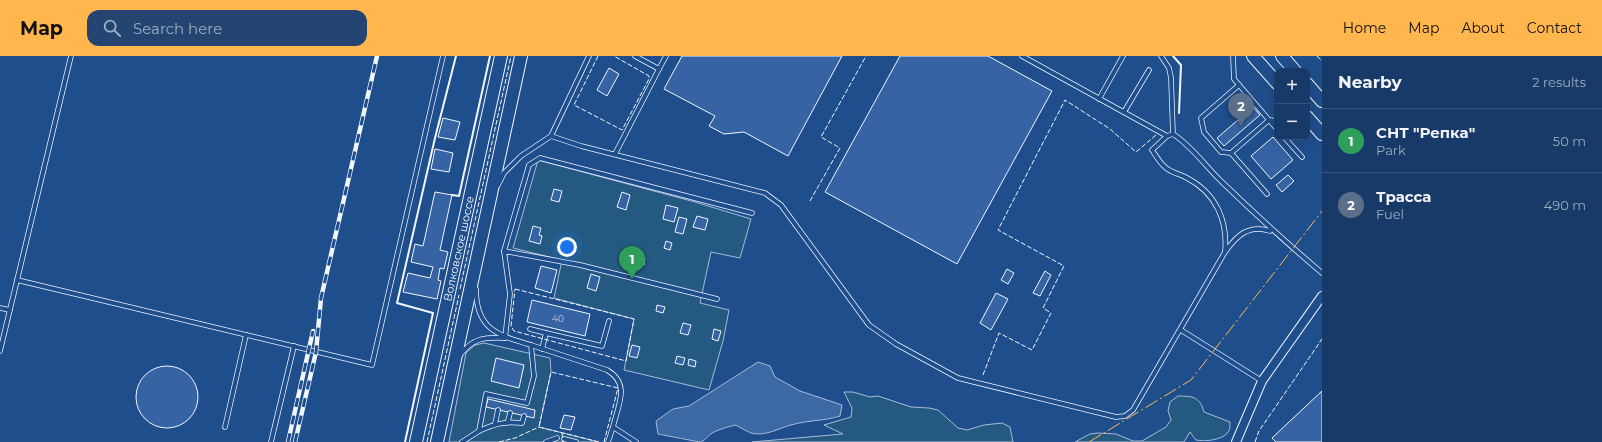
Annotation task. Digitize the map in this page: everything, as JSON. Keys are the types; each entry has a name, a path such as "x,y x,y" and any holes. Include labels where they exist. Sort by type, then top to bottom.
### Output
{"main road":[{"name":"Волковское шоссе","path":"416,442 501,56"},
{"name":"Волковское шоссе","path":"437,442 521,56"},
{"path":"1253,56 1274,80"},
{"path":"1282,56 1292,68"},
{"path":"1310,87 1322,101"},
{"path":"1310,125 1322,134"}],"street":[{"path":"1236,442 1262,381 1322,296"}],"lane":[{"path":"0,352 71,56"},
{"path":"17,280 372,365 443,56"},
{"path":"489,201 504,173 521,156 551,136 589,56"},
{"path":"635,56 659,69"},
{"path":"615,154 666,56"},
{"path":"1022,56 1166,136"},
{"path":"1099,99 1123,56"},
{"path":"1161,56 1169,68 1171,78 1173,134"},
{"path":"1233,56 1234,80 1274,126"},
{"path":"1124,112 1148,70"},
{"path":"1239,85 1201,118 1204,132 1221,152 1231,153 1267,194"},
{"path":"1231,153 1269,120 1274,121"},
{"path":"1225,252 1226,239 1220,211 1209,193 1188,178 1166,168 1152,150 1166,136 1173,134 1185,142 1202,162 1273,232 1322,273"},
{"path":"551,136 764,193 780,206 869,325 896,344 958,378 1116,417 1125,416 1133,410 1234,239 1251,229 1261,228 1273,232"},
{"path":"1287,140 1302,157"},
{"path":"505,338 510,294 504,251 529,165 540,158 752,213"},
{"path":"504,251 580,265 717,299"},
{"path":"475,265 478,311 486,325 505,338"},
{"path":"0,308 10,310"},
{"path":"530,329 602,346 609,320"},
{"path":"1181,330 1262,381"},
{"path":"542,349 546,333"},
{"path":"225,427 246,335"},
{"path":"453,368 459,356 472,342 491,338 505,338 607,370 616,375 621,382 621,392 613,428 608,442"},
{"path":"478,431 486,394 500,399 527,405 534,376 531,345"},
{"path":"271,442 294,346"},
{"path":"495,424 498,410"},
{"path":"508,422 510,413"},
{"path":"462,442 478,431 495,424 508,422 522,423 524,416"},
{"path":"613,428 636,442"},
{"path":"546,442 557,438"},
{"path":"564,439 576,442"}],"shaded area":[{"path":"538,160 695,202 751,219 740,258 711,252 700,303 729,310 723,341 709,390 624,370 634,319 554,298 562,260 513,248"},
{"path":"484,343 550,358 551,372 539,427 599,442 449,442 466,353 475,345"},
{"path":"758,362 770,366 775,377 800,391 842,405 840,416 797,423 772,432 761,434 751,433 735,425 714,432 701,442 658,434 656,421 673,409 689,406"},
{"path":"844,392 853,392 870,397 878,396 911,407 938,410 958,428 967,430 984,425 1002,423 1010,427 1013,442 752,442 843,434 824,425 851,417 852,408"},
{"path":"1178,396 1195,398 1200,403 1204,412 1230,422 1230,428 1227,434 1219,438 1204,441 1196,440 1190,432 1184,442 1075,442 1090,434 1098,433 1116,434 1133,441 1142,441 1166,427 1171,420 1168,411 1170,402"}],"building":[{"path":"682,56 842,56 788,156 744,132 724,134 709,126 715,116 664,89"},
{"path":"900,56 988,56 1052,91 957,264 825,192"},
{"path":"609,68 619,74 607,96 597,90"},
{"path":"1253,107 1260,115 1224,146 1217,138"},
{"path":"443,118 460,122 455,140 438,137"},
{"path":"1273,137 1274,140 1293,160 1271,179 1251,156"},
{"path":"435,149 453,153 449,172 431,169"},
{"path":"1288,175 1294,181 1282,192 1276,185"},
{"path":"554,189 562,191 559,202 551,200"},
{"path":"435,192 452,195 440,250 448,252 444,269 440,268 438,280 441,281 437,299 403,292 408,273 430,278 433,267 411,262 415,244 423,246"},
{"path":"622,192 630,195 626,210 617,207"},
{"path":"666,205 678,208 674,222 663,219"},
{"path":"697,216 708,219 705,230 693,227"},
{"path":"679,217 687,219 683,234 675,232"},
{"path":"533,226 541,228 539,235 542,236 540,244 529,241"},
{"path":"666,241 672,243 670,250 664,248"},
{"path":"640,256 645,258 644,265 638,264"},
{"path":"541,266 557,270 551,293 535,288"},
{"path":"1007,269 1014,273 1008,284 1001,280"},
{"path":"1045,271 1051,275 1040,296 1033,293"},
{"path":"591,274 600,277 596,291 587,288"},
{"path":"996,293 1008,299 991,330 980,323"},
{"path":"532,300 590,314 585,336 527,322"},
{"path":"657,305 665,307 663,313 656,311"},
{"path":"683,323 691,325 688,335 680,333"},
{"path":"714,329 721,331 718,341 712,339"},
{"path":"632,345 640,347 637,358 629,356"},
{"path":"677,356 685,358 683,365 675,363"},
{"path":"496,358 524,365 519,388 491,381"},
{"path":"689,359 696,361 695,367 688,365"},
{"path":"167,366 179,368 189,375 196,385 198,397 196,409 189,419 179,426 167,428 155,426 145,419 138,409 136,397 138,385 145,375 155,368"},
{"path":"1322,391 1322,442 1276,442 1272,438"},
{"path":"488,399 535,410 534,418 486,407"},
{"path":"564,415 575,417 571,430 560,428"}],"railway":[{"path":"295,442 316,352 321,298 377,56"},
{"path":"288,442 313,331"}],"fence":[{"path":"460,289 511,56"},
{"path":"598,56 574,105 622,130 649,79 649,76 614,56"},
{"path":"810,201 840,148 821,137 866,56"},
{"path":"1317,56 1322,61"},
{"path":"983,375 999,333 1032,350 1051,313 1043,308 1064,266 998,230 1065,100 1110,129 1136,152 1156,135"},
{"path":"515,289 634,319 626,361 514,331 511,326 515,289"},
{"path":"427,442 459,295"},
{"path":"1255,442 1259,431 1322,339"},
{"path":"599,442 539,427 551,372 618,388 604,442"},
{"path":"499,442 515,438 539,427"},
{"path":"562,433 563,442"}],"wall":[{"path":"405,442 433,313 397,303 435,138 456,56"},
{"path":"452,195 459,196 490,56"},
{"path":"1173,56 1181,65 1179,113"}],"power":[{"path":"1089,442 1191,380 1322,211"}],"place":[{"name":"Трасса","path":"1241,126"},
{"name":"СНТ \"Репка\"","path":"632,279"}]}
